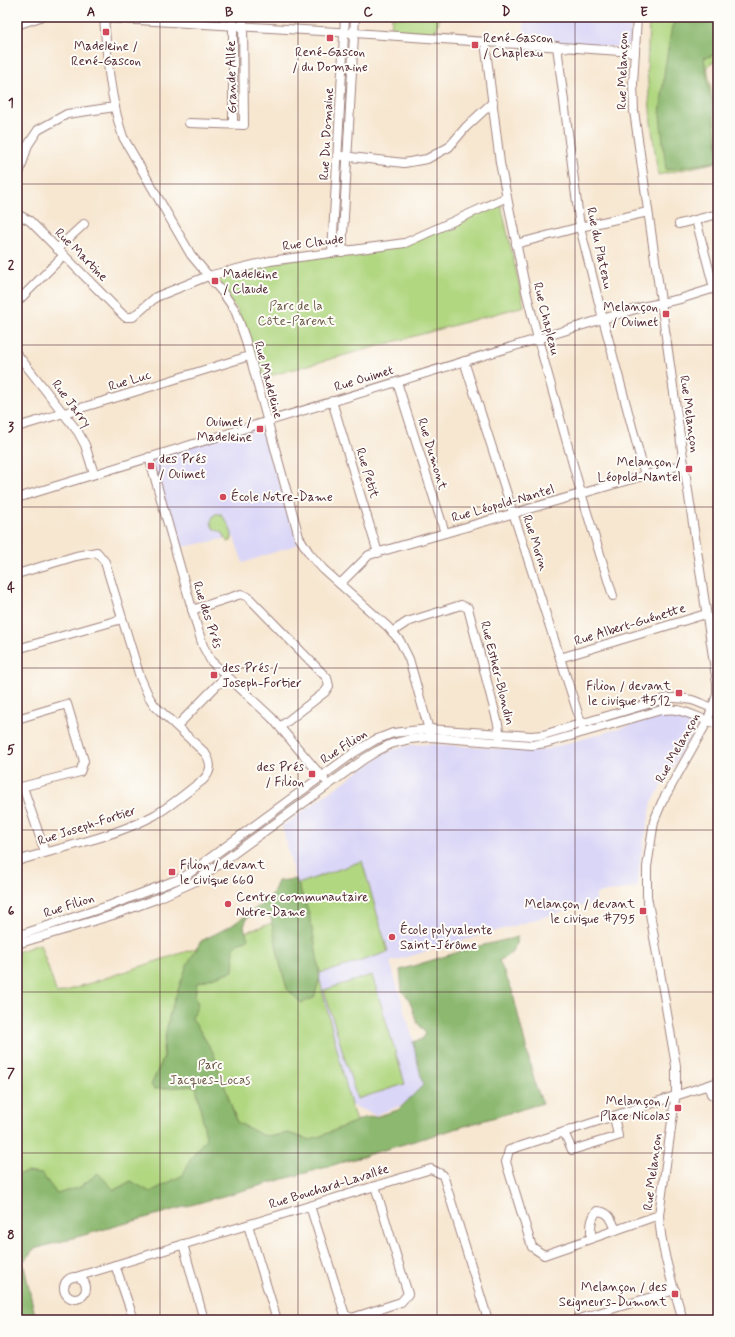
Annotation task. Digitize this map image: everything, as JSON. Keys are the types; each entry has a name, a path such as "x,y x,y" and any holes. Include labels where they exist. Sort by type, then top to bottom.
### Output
{"street":[{"path":"17,25 40,17"},
{"path":"89,17 344,32 635,52"},
{"name":"Rue Madeleine","path":"104,17 115,107 123,137 191,255 223,293 235,310 299,537 323,569 400,641 409,659 430,733"},
{"name":"Grande Allée","path":"233,17 233,124"},
{"name":"Grande Allée","path":"189,123 244,125 243,17"},
{"name":"Rue Du Domaine","path":"332,253 345,17"},
{"name":"Rue Du Domaine","path":"342,252 355,17"},
{"name":"Rue Melançon","path":"637,17 633,84 634,111 706,614 718,683 718,695 715,710 662,802 654,821 647,867 647,896 676,1066 675,1097 659,1215 660,1234 663,1251 684,1320"},
{"name":"Rue Chapleau","path":"485,42 500,163 516,244 538,339 581,493 613,596"},
{"name":"Rue du Plateau","path":"557,46 580,227 645,475"},
{"path":"338,155 404,163 428,159 449,147 492,102"},
{"path":"17,180 28,145 38,130 67,114 115,107"},
{"name":"Rue Claude","path":"125,317 133,317 156,297 208,276 270,261 405,243 507,197"},
{"path":"516,244 580,227 648,212"},
{"name":"Rue Martine","path":"17,214 30,221 125,317"},
{"path":"679,224 718,214"},
{"path":"696,220 716,288"},
{"path":"57,249 84,224"},
{"path":"17,302 64,256"},
{"name":"Rue Ouimet","path":"17,498 642,307 680,299 716,288"},
{"name":"Rue Jarry","path":"17,354 78,432 85,445 94,474"},
{"name":"Rue Luc","path":"17,427 249,356"},
{"name":"Rue Morin","path":"464,361 582,728"},
{"name":"Rue Dumont","path":"397,382 444,533"},
{"name":"Rue Petit","path":"332,401 378,552"},
{"name":"Rue des Prés","path":"149,457 192,610 203,646 211,661 280,728 329,785"},
{"name":"Rue Léopold-Nantel","path":"340,584 369,555 684,464"},
{"name":"Rue Joseph-Fortier","path":"17,574 76,556 97,552 105,562 138,671 149,697 155,706 205,752 210,761 211,768 203,780 155,815 116,832 17,861"},
{"path":"192,610 241,594 248,597 327,678 329,686 325,692 280,728"},
{"name":"Rue Esther-Blondin","path":"392,632 407,622 461,605 468,608 498,724 501,743"},
{"name":"Rue Albert-Guénette","path":"560,658 706,614"},
{"path":"17,649 122,619"},
{"path":"177,726 226,676"},
{"name":"Rue Filion","path":"17,944 113,915 156,899 196,881 377,750 391,744 430,733 501,743 532,745 546,743 582,728 668,698 683,698 696,701 715,710"},
{"path":"17,719 67,704 84,761 80,772 20,787 45,852"},
{"name":"Rue Filion","path":"17,936 111,905 184,877 355,752 373,741 394,733 543,735 582,728 661,710 686,712 707,722 718,724"},
{"path":"373,741 377,750"},
{"path":"184,877 188,885"},
{"path":"659,1215 544,1255 532,1247 506,1162 509,1150 718,1082"},
{"path":"708,1085 711,1094 718,1100"},
{"path":"564,1132 572,1150 618,1136 614,1116"},
{"name":"Rue Bouchard-Lavallée","path":"76,1277 431,1169 443,1175 488,1320"},
{"path":"310,1206 345,1315 352,1318 401,1302 408,1294 375,1186"},
{"path":"591,1238 590,1226 592,1217 597,1211 604,1212 610,1218 616,1230"},
{"path":"248,1225 277,1320"},
{"path":"182,1244 204,1320"},
{"path":"115,1265 134,1320"},
{"path":"575,1320 675,1290"}],"shaded area":[{"path":"525,17 632,17 630,43 624,48 523,40"},
{"name":"École Notre-Dame","path":"261,425 298,544 243,563 234,537 177,548 151,457"},
{"name":"École polyvalente Saint-Jérôme","path":"669,715 694,721 697,726 652,802 640,861 638,887 596,894 596,902 390,962 427,1086 402,1105 375,1115 351,1105 282,826 386,752 411,745 432,744 532,751 544,750"}],"green space":[{"path":"137,17 231,17 232,23"},
{"path":"392,17 440,17 435,34 391,31"},
{"path":"672,17 718,17 718,60 707,66 718,130 718,162 658,175 651,122 647,71 649,20 670,20"},
{"path":"678,17 718,17 718,54 704,58 718,148 718,161 666,170 660,115 665,67 672,26"},
{"name":"Parc de la Côte-Parent","path":"500,200 524,306 258,379 237,309 208,277 326,252 412,240"},
{"path":"215,514 221,514 227,523 232,534 231,541 227,542 223,533 213,528 211,521"},
{"path":"362,861 388,952 320,973 298,884"},
{"path":"296,879 308,910 315,943 320,977 314,998 301,1003 287,989 280,964 270,913 247,917 244,927 248,939 234,946 233,971 197,983 195,995 198,1005 192,1018 213,1052 237,1122 262,1135 272,1136 288,1133 311,1140 364,1118 378,1116 398,1110 423,1085 413,1042 422,1039 426,1034 417,1022 409,999 402,991 400,970 475,947 518,937 513,952 499,961 512,990 536,1088 543,1103 316,1170 34,1249 23,1262 36,1320 17,1320 17,1175 27,1172 42,1174 57,1194 80,1187 98,1173 114,1190 131,1181 150,1192 183,1175 190,1160 206,1138 196,1086 154,1089 151,1085 164,1057 163,1047 170,1012 187,965 201,941 231,926 258,907 274,891 278,881"},
{"name":"Parc Jacques-Locas","path":"303,913 351,1105 366,1156 17,1247 17,1018 23,1016 17,995 17,952 40,944 57,994"},
{"path":"372,975 405,1084 357,1099 324,990"}],"place":[{"name":"Madeleine / René-Gascon","path":"106,32"},
{"name":"René-Gascon / du Domaine","path":"330,38"},
{"name":"René-Gascon / Chapleau","path":"475,45"},
{"name":"Madeleine / Claude","path":"215,281"},
{"name":"Melançon / Ouimet","path":"666,314"},
{"name":"Ouimet / Madeleine","path":"260,429"},
{"name":"des Prés / Ouimet","path":"151,466"},
{"name":"Melançon / Léopold-Nantel","path":"689,469"},
{"name":"École Notre-Dame","path":"223,497"},
{"name":"des Prés / Joseph-Fortier","path":"214,675"},
{"name":"Filion / devant le civique #512","path":"679,693"},
{"name":"des Prés / Filion","path":"312,774"},
{"name":"Filion / devant le civique 660","path":"172,872"},
{"name":"Centre communautaire Notre-Dame","path":"228,904"},
{"name":"Melançon / devant le civique #795","path":"643,911"},
{"name":"École polyvalente Saint-Jérôme","path":"392,937"},
{"name":"Melançon / Place Nicolas","path":"678,1108"},
{"name":"Melançon / des Seigneurs-Dumont","path":"675,1294"}]}
